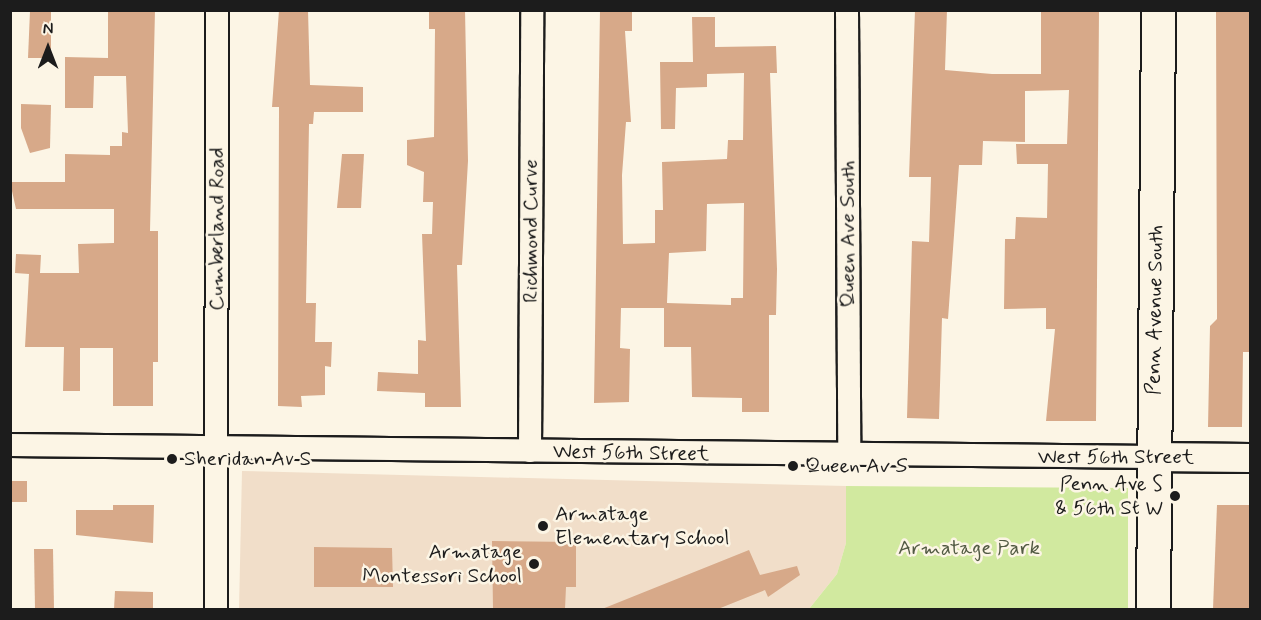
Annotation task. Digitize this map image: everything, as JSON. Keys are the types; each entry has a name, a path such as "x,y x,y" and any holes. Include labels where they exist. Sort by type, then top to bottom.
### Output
{"main road":[{"name":"Penn Avenue South","path":"1153,609 1158,10"}],"street":[{"name":"Cumberland Road","path":"216,609 217,10"},
{"name":"Richmond Curve","path":"530,451 532,10"},
{"name":"Queen Ave South","path":"847,10 849,457"},
{"name":"West 56th Street","path":"10,445 849,457 1251,458"}],"shaded area":[{"name":"Armatage Elementary School","path":"242,471 846,486 846,543 837,574 809,609 239,610"}],"green space":[{"name":"Armatage Park","path":"846,486 1128,488 1128,609 809,609 837,574 846,543"}],"building":[{"path":"155,10 150,231 158,231 158,362 153,362 153,406 113,406 113,348 80,348 80,391 63,391 64,347 25,347 29,274 15,273 16,254 41,255 40,273 79,273 78,244 114,243 114,209 16,209 10,182 65,182 65,154 110,155 110,146 122,146 122,132 128,133 126,76 94,76 93,108 65,108 65,57 108,58 108,11"},
{"path":"279,10 308,10 310,85 363,87 363,112 314,112 313,124 309,124 306,303 316,303 315,342 332,342 331,367 325,366 325,395 301,396 302,407 278,406 279,107 272,107"},
{"path":"429,10 465,10 468,161 462,265 457,265 461,407 425,407 425,393 377,391 378,372 418,374 418,340 426,341 422,234 432,234 433,202 423,202 424,172 407,165 407,140 434,137 435,29 429,29"},
{"path":"600,10 632,10 632,31 625,31 631,122 626,122 622,175 623,244 655,243 655,210 663,210 662,162 727,159 728,140 743,140 744,73 707,74 707,87 676,88 675,129 661,129 660,62 693,62 692,17 715,17 715,47 776,46 777,73 770,73 777,269 776,315 769,315 769,412 742,412 742,398 692,397 691,347 664,347 664,308 621,308 620,348 630,349 629,402 594,403","holes":["744,203 743,298 731,298 731,305 667,303 669,253 706,251 707,204"]},
{"path":"915,10 947,10 945,70 992,74 1041,74 1041,10 1099,10 1096,421 1046,421 1055,329 1046,329 1046,308 1004,309 1005,239 1015,239 1016,217 1047,218 1048,164 1017,164 1016,144 1067,144 1069,90 1025,91 1025,142 983,141 982,165 959,165 948,319 942,318 939,419 907,418 912,241 929,242 931,177 909,177"},
{"path":"1216,10 1251,10 1251,352 1243,352 1242,427 1208,427 1210,326 1217,319"},
{"path":"30,11 51,12 51,58 28,58"},
{"path":"21,104 51,105 50,148 30,153 21,128"},
{"path":"342,154 364,154 361,208 337,208"},
{"path":"10,481 27,481 27,502 10,502"},
{"path":"113,505 154,505 153,543 76,535 76,510 113,510"},
{"path":"1217,505 1251,505 1250,609 1213,609"},
{"name":"Armatage Montessori School","path":"492,541 576,542 576,587 566,587 565,609 493,609"},
{"name":"Armatage Montessori School","path":"314,547 392,548 393,587 314,587"},
{"path":"34,549 53,549 54,609 35,609"},
{"path":"749,550 760,575 797,566 800,575 768,597 765,590 718,609 602,609"},
{"path":"115,591 153,592 153,609 114,609"}],"place":[{"name":"Sheridan Av S","path":"172,459"},
{"name":"Queen Av S","path":"793,466"},
{"name":"Penn Ave S & 56th St W","path":"1175,496"},
{"name":"Armatage Elementary School","path":"543,526"},
{"name":"Armatage Montessori School","path":"534,564"}]}
